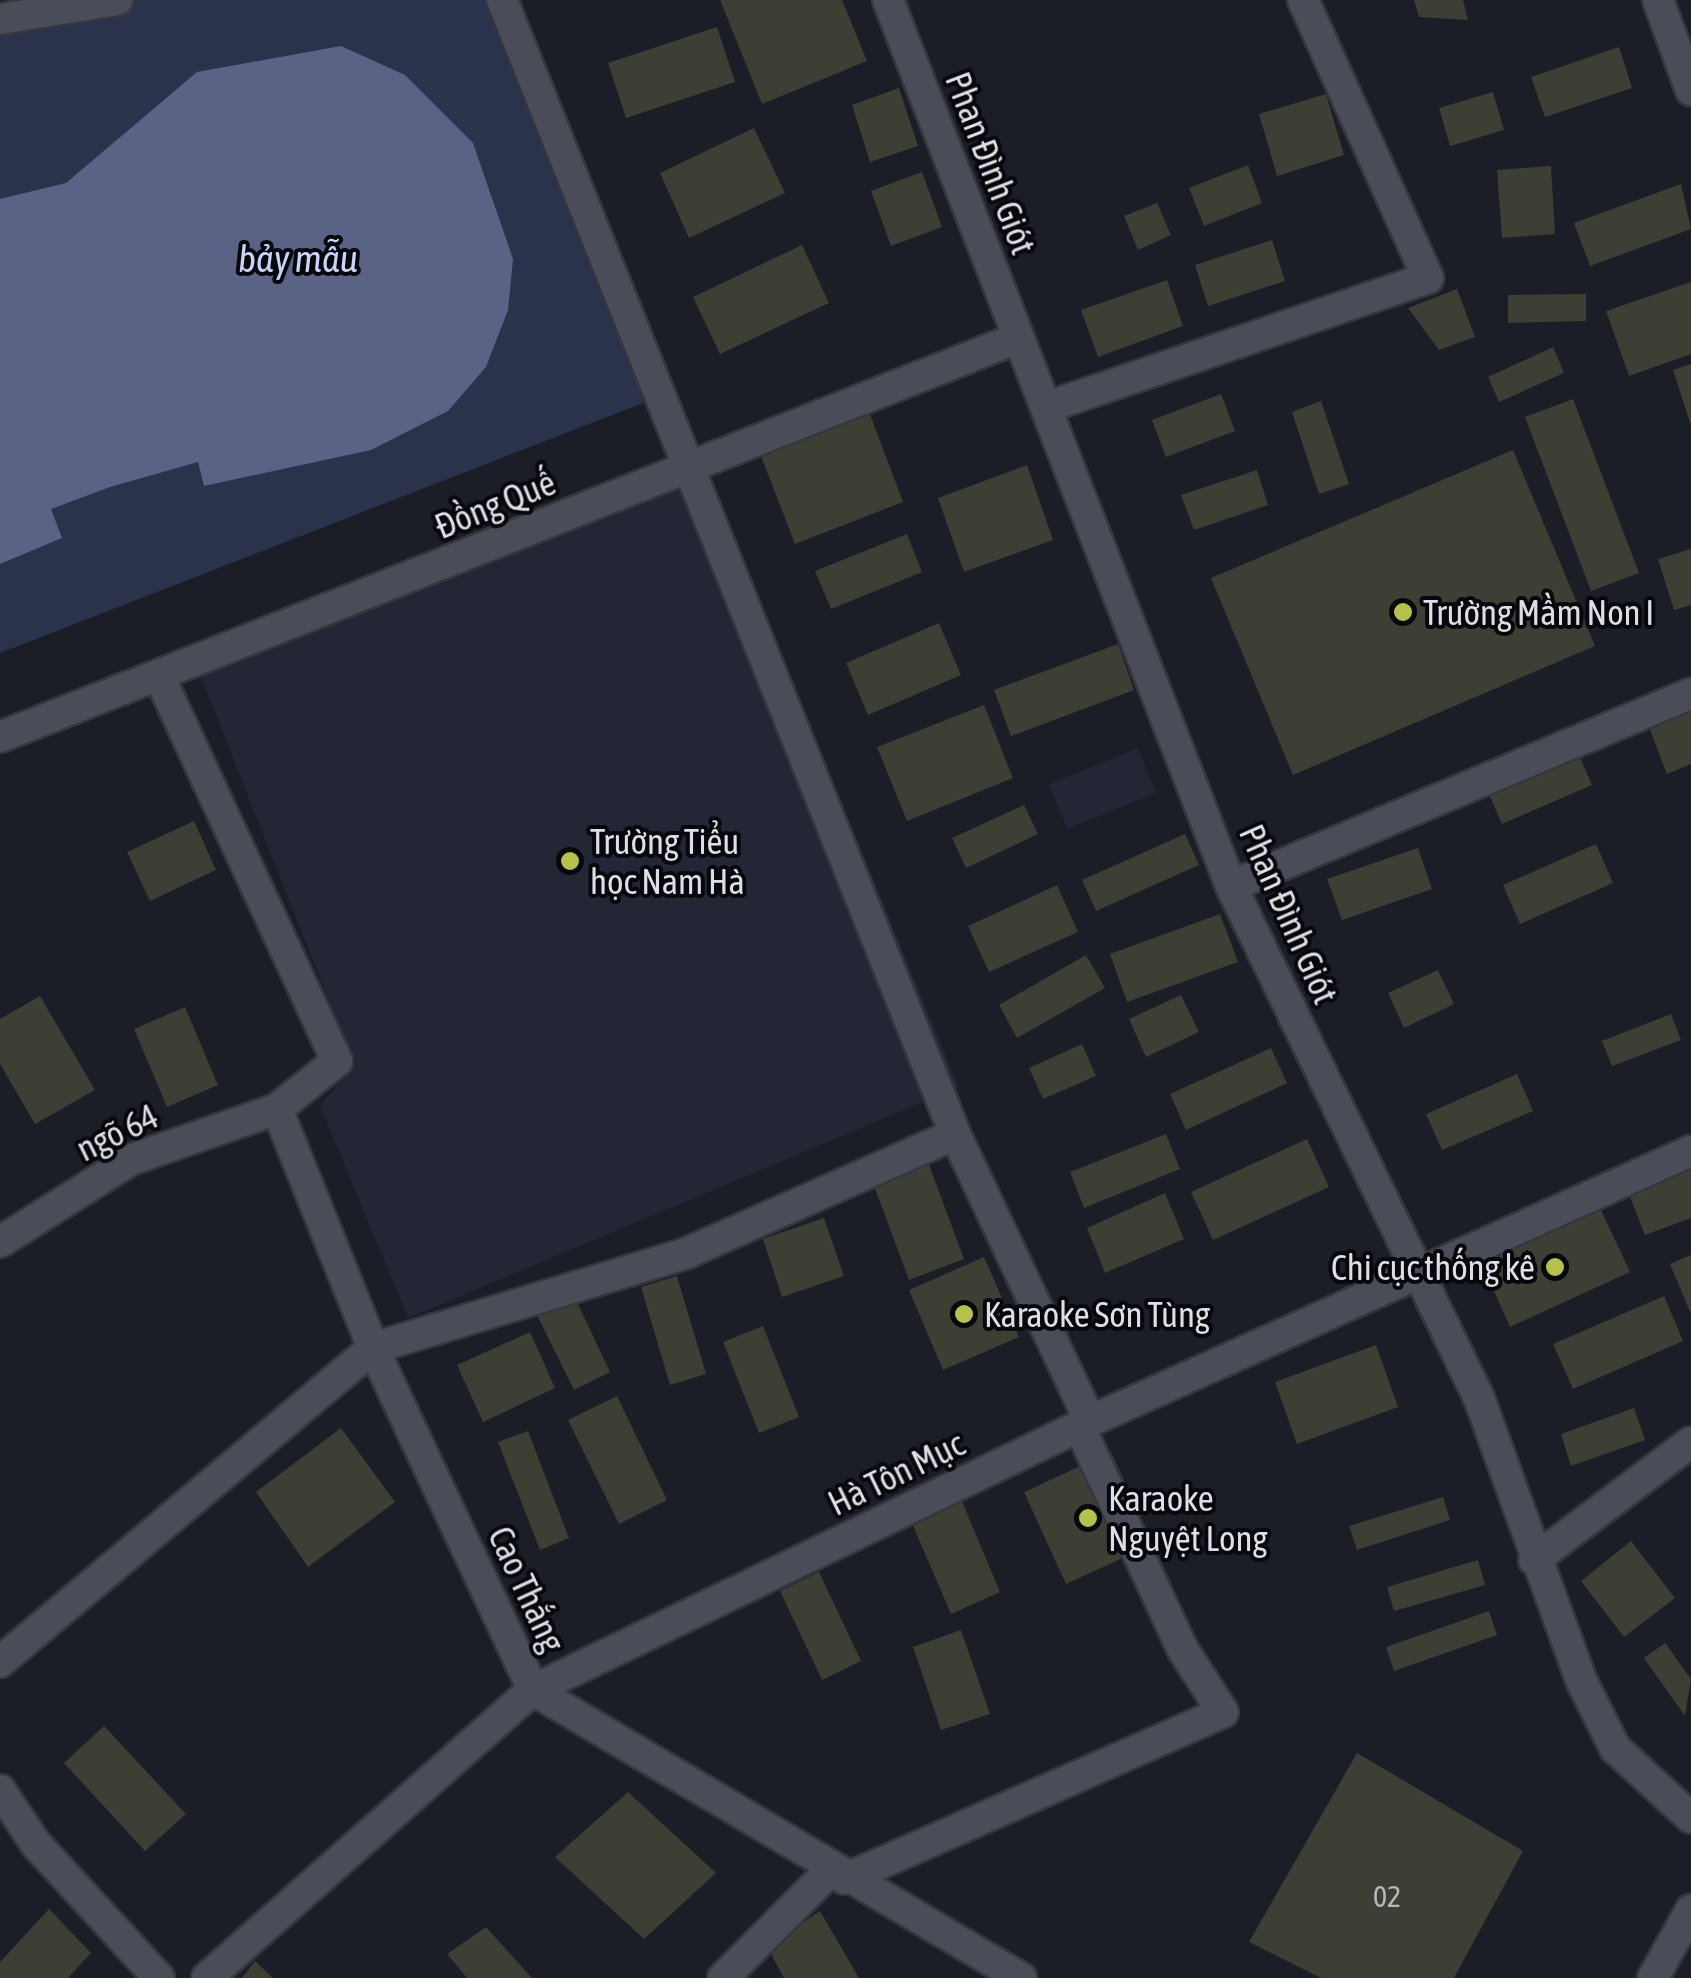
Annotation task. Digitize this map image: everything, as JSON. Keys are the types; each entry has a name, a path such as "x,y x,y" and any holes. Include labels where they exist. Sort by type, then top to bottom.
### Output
{"street":[{"path":"0,19 117,0"},
{"path":"502,0 955,1134 1183,1650 1223,1712 837,1875 723,1978"},
{"name":"Phan Đình Giót","path":"888,0 1018,338 1050,406 1231,886 1415,1276 1479,1398 1534,1560 1616,1748 1691,1818"},
{"path":"1050,406 1428,278 1303,0"},
{"path":"1658,0 1691,90"},
{"name":"Đồng Quế","path":"0,737 160,678 1018,338"},
{"name":"ngõ 64","path":"0,1242 130,1160 277,1109 337,1061 160,678"},
{"path":"1231,886 1691,694"},
{"name":"Cao Thắng","path":"277,1109 373,1348 533,1690 837,1875 1022,1978"},
{"path":"0,1662 373,1348 686,1253 955,1134"},
{"name":"Hà Tôn Mục","path":"208,1978 533,1690 1084,1423 1691,1150"},
{"path":"1534,1560 1691,1442"},
{"path":"0,1790 36,1844 159,1978"},
{"path":"1652,1978 1691,1910"}],"shaded area":[{"path":"97,0 505,0 648,401 0,653 0,19"},
{"name":"Trường Tiểu học Nam Hà","path":"698,454 959,1087 408,1318 320,1106 354,1064 193,657"},
{"path":"1138,748 1156,793 1067,829 1049,784"}],"water":[{"name":"bảy mẫu","path":"341,46 405,75 473,143 513,259 508,310 486,367 448,411 371,450 204,486 198,462 110,487 51,509 62,538 0,564 0,199 66,183 197,72"}],"building":[{"path":"720,0 842,0 867,61 762,104"},
{"path":"1414,0 1463,0 1468,20 1419,17"},
{"path":"717,27 735,82 626,118 608,63"},
{"path":"1619,47 1632,88 1545,117 1531,77"},
{"path":"899,88 918,146 870,162 852,105"},
{"path":"1493,92 1504,130 1450,146 1439,108"},
{"path":"1326,94 1344,155 1277,176 1259,114"},
{"path":"754,128 785,193 689,238 660,173"},
{"path":"1248,165 1262,203 1204,226 1189,188"},
{"path":"1551,166 1555,234 1502,238 1497,170"},
{"path":"922,172 942,227 891,246 871,191"},
{"path":"1681,184 1691,229 1590,266 1574,223"},
{"path":"1157,203 1171,235 1138,250 1124,216"},
{"path":"1272,240 1285,281 1208,306 1195,265"},
{"path":"802,245 829,303 720,354 693,297"},
{"path":"1167,280 1183,326 1098,357 1081,310"},
{"path":"1691,282 1691,354 1629,376 1606,311"},
{"path":"1457,289 1475,337 1439,350 1408,308"},
{"path":"1586,294 1586,321 1508,323 1508,295"},
{"path":"1553,347 1564,373 1499,402 1488,377"},
{"path":"1691,364 1691,423 1690,423 1673,370"},
{"path":"1221,394 1235,431 1166,457 1152,420"},
{"path":"1573,399 1639,573 1591,591 1525,417"},
{"path":"1321,401 1349,484 1319,494 1292,412"},
{"path":"868,409 903,502 795,544 759,451"},
{"name":"Trường Mầm Non I","path":"1513,450 1595,646 1293,775 1211,578"},
{"path":"1027,465 1053,540 964,572 938,498"},
{"path":"1257,470 1268,505 1194,530 1181,495"},
{"path":"907,534 922,572 831,609 815,571"},
{"path":"1691,549 1691,605 1674,610 1658,559"},
{"path":"939,623 961,675 868,715 846,663"},
{"path":"1118,644 1134,690 1011,736 994,690"},
{"path":"984,705 1013,778 907,821 877,747"},
{"path":"1691,710 1691,764 1667,774 1649,727"},
{"path":"1579,755 1592,785 1502,824 1489,794"},
{"path":"1024,805 1038,834 966,868 952,838"},
{"path":"194,821 216,870 150,901 127,852"},
{"path":"1185,834 1199,865 1096,911 1082,880"},
{"path":"1596,844 1613,883 1520,924 1503,885"},
{"path":"1418,848 1432,889 1342,920 1327,879"},
{"path":"1057,885 1078,932 989,972 968,926"},
{"path":"1220,914 1238,962 1127,1002 1110,954"},
{"path":"1086,955 1105,988 1017,1038 999,1005"},
{"path":"1438,970 1454,1004 1404,1028 1388,993"},
{"path":"1181,995 1199,1032 1146,1057 1129,1019"},
{"path":"40,996 95,1090 35,1124 0,1064 0,1019"},
{"path":"185,1007 218,1085 167,1107 134,1029"},
{"path":"1671,1014 1681,1040 1612,1066 1602,1041"},
{"path":"1082,1044 1096,1076 1043,1099 1029,1068"},
{"path":"1271,1048 1287,1083 1186,1130 1170,1094"},
{"path":"1517,1074 1533,1111 1442,1150 1426,1114"},
{"path":"1166,1134 1180,1169 1084,1208 1070,1172"},
{"path":"1307,1139 1329,1187 1213,1240 1191,1192"},
{"path":"1691,1160 1691,1218 1645,1235 1625,1184"},
{"path":"928,1162 964,1259 909,1280 873,1183"},
{"path":"1165,1193 1184,1239 1105,1273 1087,1228"},
{"name":"Chi cục thống kê","path":"1600,1208 1630,1272 1510,1327 1481,1262"},
{"path":"824,1218 844,1276 782,1297 763,1239"},
{"path":"1691,1255 1691,1314 1670,1264"},
{"name":"Karaoke Sơn Tùng","path":"984,1257 1019,1337 943,1370 909,1290"},
{"path":"677,1276 706,1374 670,1385 641,1287"},
{"path":"1664,1296 1683,1341 1573,1389 1553,1344"},
{"path":"577,1302 610,1372 574,1390 535,1311"},
{"path":"763,1326 799,1417 759,1433 723,1342"},
{"path":"530,1332 555,1388 483,1422 457,1365"},
{"path":"1376,1345 1398,1407 1297,1444 1275,1382"},
{"path":"617,1396 667,1500 619,1524 568,1420"},
{"path":"1634,1408 1645,1440 1571,1466 1561,1434"},
{"path":"341,1428 395,1502 308,1567 256,1492"},
{"path":"528,1431 569,1538 540,1550 498,1442"},
{"name":"Karaoke Nguyệt Long","path":"1111,1452 1153,1544 1066,1584 1024,1492"},
{"path":"958,1492 1000,1592 951,1614 908,1514"},
{"path":"1443,1497 1450,1520 1357,1550 1349,1526"},
{"path":"1631,1541 1675,1598 1624,1637 1581,1581"},
{"path":"1478,1560 1485,1585 1394,1611 1387,1587"},
{"path":"819,1572 861,1661 822,1680 780,1591"},
{"path":"1489,1611 1497,1635 1394,1671 1386,1647"},
{"path":"961,1630 990,1714 941,1730 913,1647"},
{"path":"1665,1643 1691,1679 1685,1716 1644,1658"},
{"path":"104,1726 186,1814 145,1851 64,1763"},
{"path":"1357,1753 1523,1851 1454,1978 1321,1978 1249,1942"},
{"path":"628,1792 716,1873 644,1939 555,1857"},
{"path":"49,1909 91,1953 68,1978 0,1978 0,1962"},
{"path":"820,1911 859,1978 784,1978 767,1947"},
{"path":"486,1927 532,1978 467,1978 447,1954"},
{"path":"255,1961 273,1978 242,1978"}],"place":[{"name":"Trường Mầm Non I","path":"1403,612"},
{"name":"Trường Tiểu học Nam Hà","path":"570,861"},
{"name":"Chi cục thống kê","path":"1555,1267"},
{"name":"Karaoke Sơn Tùng","path":"964,1314"},
{"name":"Karaoke Nguyệt Long","path":"1088,1518"}]}
